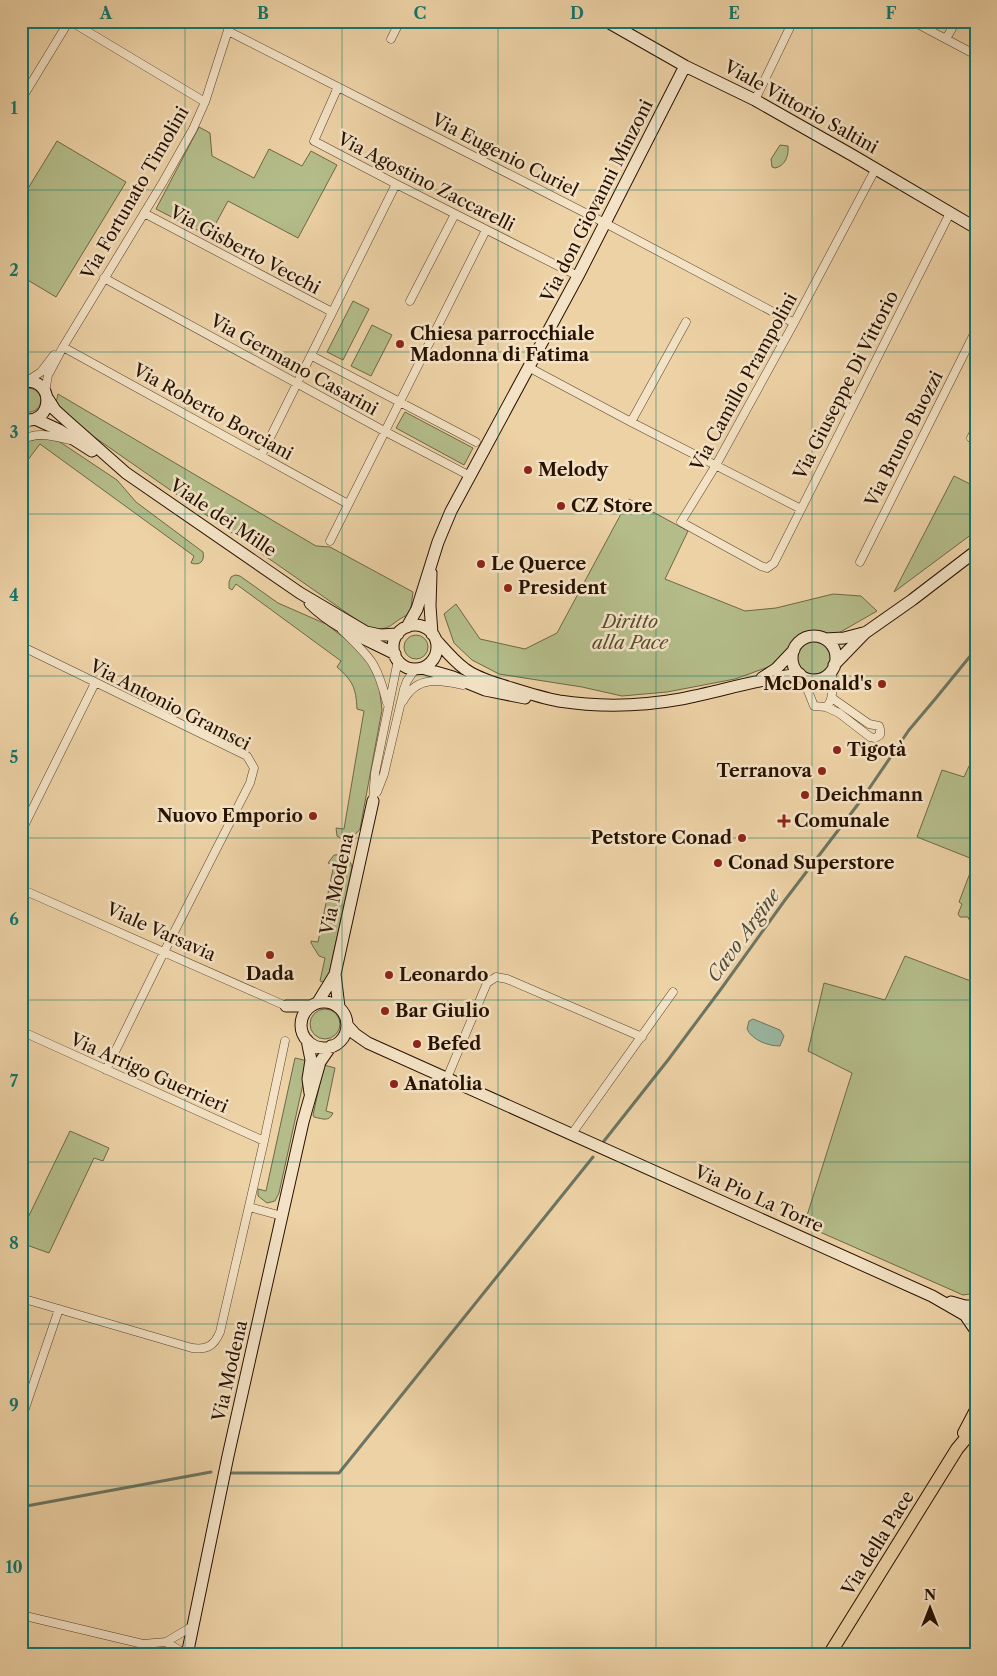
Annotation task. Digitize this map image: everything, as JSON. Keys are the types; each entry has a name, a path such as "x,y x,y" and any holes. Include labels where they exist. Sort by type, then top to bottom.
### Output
{"main road":[{"name":"Via della Pace","path":"829,1655 957,1449 976,1410"},
{"name":"Via della Pace","path":"957,1449 976,1426"}],"street":[{"path":"21,100 69,21 206,102"},
{"name":"Via Fortunato Timolini","path":"46,395 48,375 62,347 179,156 206,102 231,21"},
{"path":"391,39 400,21"},
{"name":"Viale Vittorio Saltini","path":"606,21 685,66 755,100 876,168 976,228"},
{"path":"755,100 793,21"},
{"path":"912,21 976,55"},
{"path":"946,39 956,21"},
{"name":"Via Eugenio Curiel","path":"228,31 605,223 794,323"},
{"name":"Via don Giovanni Minzoni","path":"408,627 417,609 421,591 431,567 438,542 451,511 530,368 685,66"},
{"name":"Via Agostino Zaccarelli","path":"338,87 314,141 578,276"},
{"name":"Via Camillo Prampolini","path":"767,568 760,566 681,522 716,465 876,168"},
{"path":"261,456 396,184"},
{"name":"Via Gisberto Vecchi","path":"144,213 332,312"},
{"name":"Via Giuseppe Di Vittorio","path":"767,568 774,563 950,213"},
{"path":"410,301 455,214"},
{"path":"330,541 486,230"},
{"name":"Via Germano Casarini","path":"104,278 470,476"},
{"path":"631,422 686,322"},
{"name":"Via Bruno Buozzi","path":"860,562 976,330"},
{"name":"Via Fortunato Timolini","path":"24,382 41,372 62,347"},
{"name":"Via Roberto Borciani","path":"62,347 348,504"},
{"path":"312,356 476,442"},
{"path":"530,368 801,509"},
{"name":"Viale dei Mille","path":"24,382 38,384 55,410 126,473 300,593 366,632 380,635 398,634"},
{"path":"21,430 29,419 45,411 46,395"},
{"name":"Viale dei Mille","path":"29,419 45,422 126,473"},
{"path":"971,438 976,428"},
{"path":"21,440 43,434 79,442"},
{"path":"396,657 394,640 398,634 408,627 421,626 458,663 474,674 545,698 601,704 652,703 728,689 758,681 801,675 809,679 817,679 827,675 865,633 976,551"},
{"name":"Via don Giovanni Minzoni","path":"431,567 430,606 434,637"},
{"name":"Viale dei Mille","path":"300,593 319,612 396,657 409,668 419,668 453,677 485,690 520,698 545,698"},
{"name":"Viale dei Mille","path":"331,620 372,660 382,684 388,706"},
{"path":"824,639 844,638 865,633"},
{"path":"826,707 832,698 835,651 831,644 824,639 816,636 805,638 797,643 792,662 801,675 814,706 826,707 840,713 870,738 880,735 880,728 878,726 870,724 832,698"},
{"path":"419,668 428,665 436,654 434,637"},
{"name":"Via Antonio Gramsci","path":"21,646 247,756 254,768 250,783 164,952"},
{"path":"758,681 776,669 794,650"},
{"name":"Via Modena","path":"339,1007 335,974 373,801 396,657"},
{"name":"Via Modena","path":"373,801 384,774 407,681 419,668"},
{"name":"Via Modena","path":"400,707 410,691 420,684 431,680 440,680 485,690"},
{"path":"21,832 95,683"},
{"name":"Viale Varsavia","path":"21,889 286,1006 301,1023"},
{"path":"106,1070 164,952"},
{"name":"Via Modena","path":"314,1004 335,974"},
{"path":"447,1078 487,983 496,977 508,979 642,1037"},
{"path":"571,1135 673,992"},
{"path":"329,1002 339,1007 345,1015 347,1025 344,1035 334,1045 320,1047 307,1040 301,1023 302,1017 314,1004 329,1002"},
{"name":"Viale Varsavia","path":"286,1006 314,1004"},
{"name":"Via Pio La Torre","path":"347,1025 355,1034 368,1043 932,1296 965,1315 976,1331"},
{"name":"Via Arrigo Guerrieri","path":"21,1031 264,1141"},
{"name":"Via Modena","path":"307,1040 311,1060 308,1079 310,1095"},
{"path":"21,1298 192,1348 208,1348 220,1332 285,1041"},
{"name":"Via Pio La Torre","path":"334,1045 352,1042 368,1043"},
{"name":"Via Modena","path":"186,1655 228,1456 310,1095 316,1081 320,1062 334,1045"},
{"path":"249,1207 282,1216"},
{"name":"Via Pio La Torre","path":"932,1296 965,1306 976,1306"},
{"path":"21,1420 58,1309"},
{"path":"21,1615 143,1644 163,1655"},
{"path":"143,1644 166,1642 193,1626"},
{"path":"166,1642 186,1655"}],"green space":[{"path":"199,127 210,133 212,156 254,178 269,149 302,166 311,151 337,165 298,238 228,201 209,236 156,209"},
{"path":"57,141 126,182 56,297 21,276 21,200"},
{"path":"780,145 788,146 788,153 784,163 775,168 772,167 771,159"},
{"path":"353,301 369,309 343,360 327,352"},
{"path":"372,325 392,335 371,376 351,366"},
{"path":"28,388 35,390 41,398 38,408 28,412 21,410 21,390"},
{"path":"58,394 316,546 330,547 413,592 410,614 386,628 367,627 87,432 56,403"},
{"path":"405,412 473,448 464,465 396,428"},
{"path":"47,438 60,442 117,480 136,502 203,552 201,562 197,564 191,563 194,556 40,444 27,461 21,458 21,445 25,441"},
{"path":"954,476 976,487 976,531 894,592"},
{"name":"Diritto alla Pace","path":"629,499 688,531 665,579 745,611 776,608 833,594 861,596 877,611 823,642 830,651 831,660 828,667 822,672 815,674 807,673 800,667 796,657 735,679 667,692 622,696 582,687 499,674 472,660 454,643 444,614 456,604 480,639 525,649 557,633"},
{"path":"235,575 240,576 278,603 326,624 352,644 369,662 379,685 382,710 360,829 351,839 342,839 337,836 336,828 344,829 364,711 357,709 353,685 337,667 341,661 236,584 232,590 229,588 231,577"},
{"path":"416,635 425,638 428,647 425,656 416,659 407,656 404,647 407,638"},
{"path":"969,766 976,769 976,935 968,917 960,917 958,914 962,904 959,902 975,860 917,837 942,770 964,777"},
{"path":"334,855 346,857 352,868 327,983 320,981 325,958 319,956 311,941 318,942 334,864 328,863"},
{"path":"905,956 976,983 976,1293 963,1295 804,1225 852,1073 808,1051 824,983 885,1000"},
{"path":"325,1009 335,1014 340,1024 335,1034 325,1039 315,1034 310,1024 315,1014"},
{"path":"295,1058 308,1061 279,1193 275,1201 267,1203 258,1196 258,1189 266,1191"},
{"path":"324,1065 335,1068 326,1111 333,1113 330,1118 325,1119 314,1117 313,1115"},
{"path":"70,1131 109,1148 103,1161 94,1158 49,1253 21,1243 21,1232"}],"shaded area":[{"path":"753,1019 780,1030 784,1036 780,1046 766,1044 749,1033 747,1029 749,1021"}],"waterway":[{"name":"Cavo Argine","path":"604,1141 668,1060 785,900 862,799 909,730 976,649"},
{"path":"232,1473 339,1473 593,1157"},
{"path":"21,1507 211,1472"}],"place":[{"name":"Chiesa parrocchiale Madonna di Fatima","path":"400,344"},
{"name":"Melody","path":"528,470"},
{"name":"CZ Store","path":"561,506"},
{"name":"Le Querce","path":"481,564"},
{"name":"President","path":"508,588"},
{"name":"McDonald's","path":"882,684"},
{"name":"Tigotà","path":"837,750"},
{"name":"Terranova","path":"822,771"},
{"name":"Deichmann","path":"805,795"},
{"name":"Nuovo Emporio","path":"313,816"},
{"name":"Comunale","path":"784,821"},
{"name":"Petstore Conad","path":"742,838"},
{"name":"Conad Superstore","path":"718,863"},
{"name":"Dada","path":"270,955"},
{"name":"Leonardo","path":"389,975"},
{"name":"Bar Giulio","path":"385,1011"},
{"name":"Befed","path":"417,1044"},
{"name":"Anatolia","path":"394,1084"}]}
